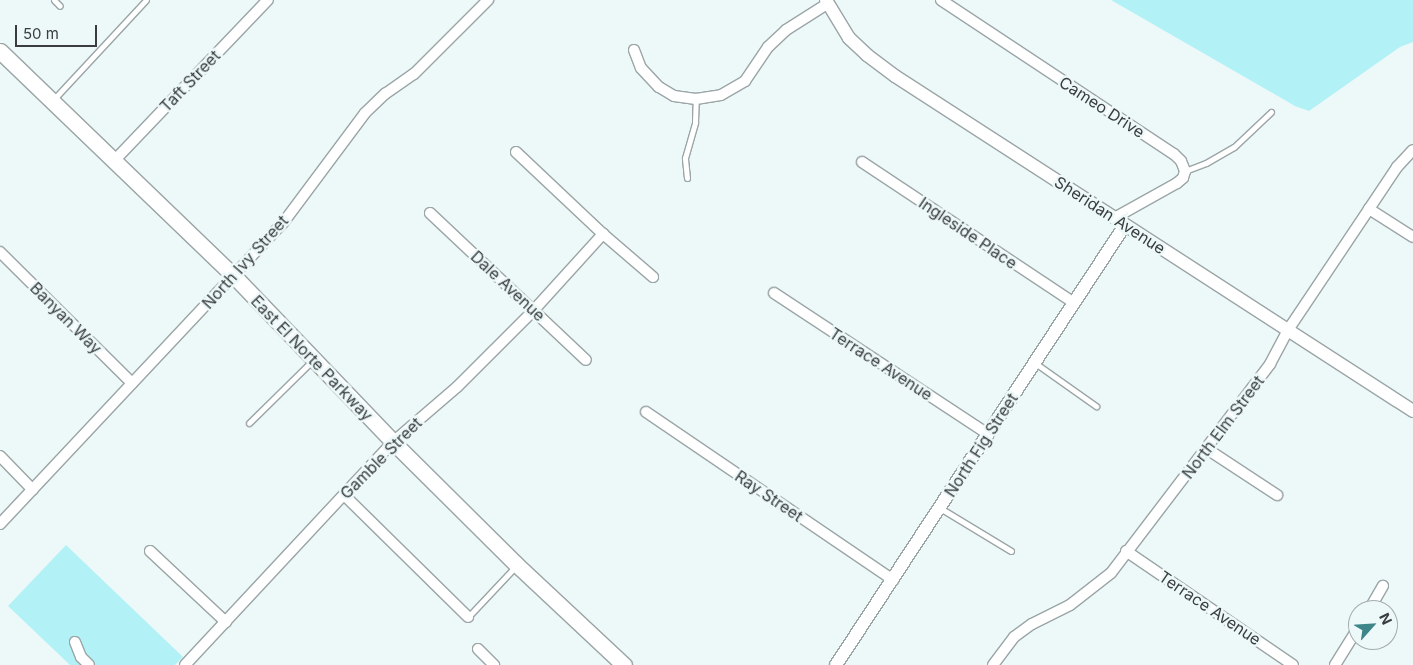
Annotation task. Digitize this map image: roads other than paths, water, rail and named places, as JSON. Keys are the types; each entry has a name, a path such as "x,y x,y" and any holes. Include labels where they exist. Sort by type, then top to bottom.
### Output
{"main road":[{"name":"East El Norte Parkway","path":"0,51 113,162 234,276 393,442 517,565 624,665"}],"street":[{"name":"Taft Street","path":"113,162 268,0"},
{"name":"North Ivy Street","path":"0,524 283,223 365,113 385,94 414,74 488,0"},
{"name":"Cameo Drive","path":"941,0 1174,154 1181,161 1185,171"},
{"path":"634,50 641,68 659,87 674,96 696,99 721,95 745,81 768,47 786,30 826,2"},
{"name":"Sheridan Avenue","path":"826,2 849,38 867,56 1413,411"},
{"name":"North Elm Street","path":"993,665 1014,637 1032,624 1070,606 1110,573 1207,449 1270,364 1288,330 1398,166 1413,150"},
{"path":"516,152 603,234 653,277"},
{"name":"Ingleside Place","path":"862,162 1074,304"},
{"path":"1120,221 1170,189 1183,178 1185,171"},
{"path":"1369,209 1413,238"},
{"name":"Dale Avenue","path":"430,213 586,360"},
{"name":"North Fig Street","path":"836,665 1074,304 1120,221"},
{"name":"Gamble Street","path":"185,665 393,442 457,387 534,310 603,234"},
{"name":"Banyan Way","path":"0,252 132,383"},
{"name":"Terrace Avenue","path":"774,293 988,434"},
{"name":"Ray Street","path":"646,412 892,580"},
{"path":"1207,449 1277,495"},
{"path":"0,456 33,490"},
{"path":"344,495 468,617"},
{"path":"150,551 226,622"},
{"name":"Terrace Avenue","path":"1126,551 1293,665"},
{"path":"1375,600 1384,586"},
{"path":"75,642 80,657 89,665"},
{"path":"1335,665 1348,644"},
{"path":"478,649 494,665"}],"lane":[{"path":"54,0 60,6"},
{"path":"52,101 146,0"},
{"path":"687,178 685,158 695,122 696,99"},
{"path":"1185,171 1206,163 1234,147 1271,112"},
{"path":"249,423 314,359"},
{"path":"1035,363 1096,406"},
{"path":"940,508 1011,551"},
{"path":"468,617 517,565"}]}
